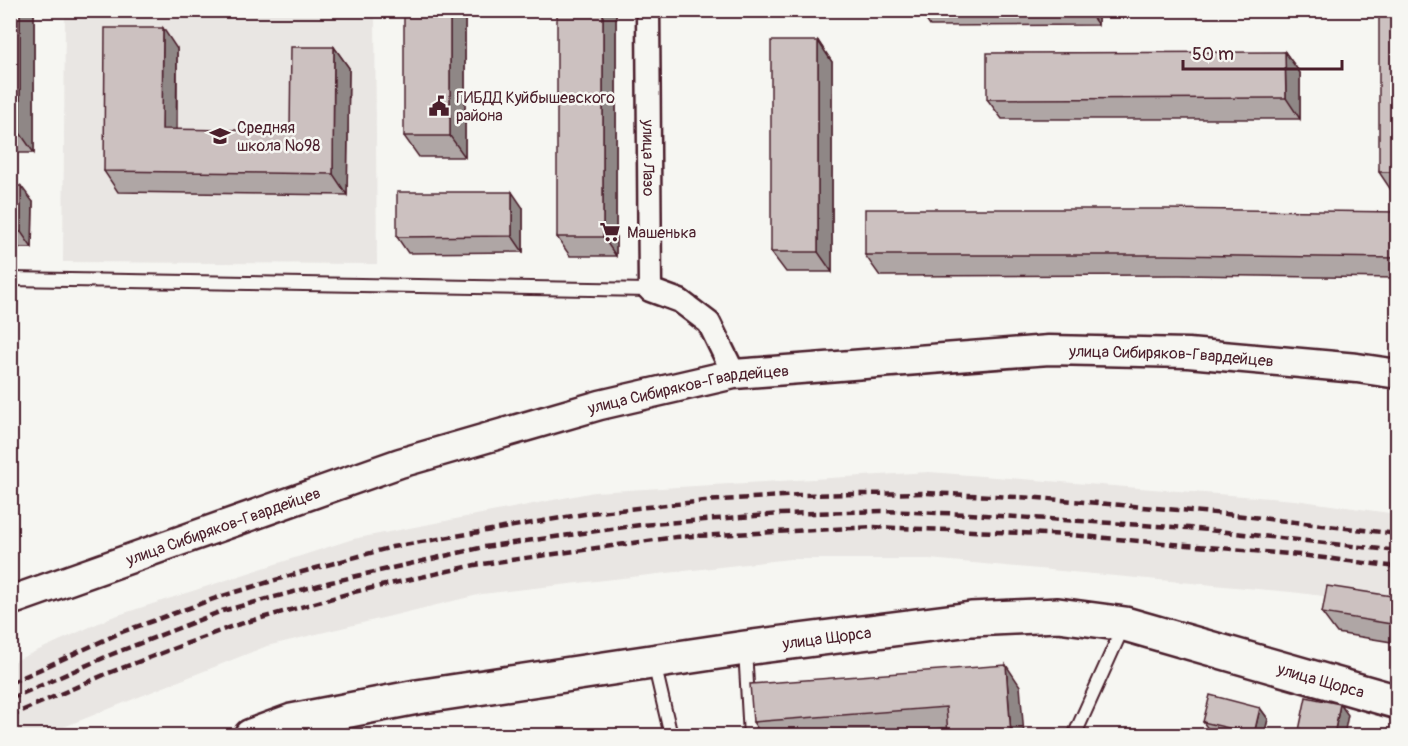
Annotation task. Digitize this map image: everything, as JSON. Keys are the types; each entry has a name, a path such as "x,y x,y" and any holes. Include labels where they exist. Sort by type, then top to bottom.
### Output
{"main road":[{"name":"улица Щорса","path":"251,735 292,721 417,697 654,661 971,619 1058,615 1125,624 1398,702"}],"street":[{"name":"улица Лазо","path":"648,10 650,290"},
{"path":"650,290 680,301 709,323 734,374"},
{"name":"улица Сибиряков-Гвардейцев","path":"10,601 400,463 600,405 734,374 1049,350 1188,353 1357,368 1398,374"}],"lane":[{"path":"10,279 650,290"},
{"path":"1074,735 1125,624"},
{"path":"745,648 750,735"},
{"path":"654,661 671,735"}],"shaded area":[{"name":"Средняя школа №98","path":"65,11 375,11 377,264 63,262"},
{"path":"929,472 1295,500 1397,514 1397,605 1291,592 929,559 790,559 482,594 267,646 41,736 11,735 10,663 112,617 353,539 594,492"}],"building":[{"path":"10,10 20,10 20,133 10,133"},
{"path":"404,10 450,10 450,136 404,136"},
{"path":"561,10 603,10 603,237 557,237 557,12"},
{"path":"1379,10 1398,10 1398,172 1379,172"},
{"name":"Средняя школа №98","path":"105,28 163,28 162,129 290,131 291,47 334,47 333,174 104,171"},
{"path":"771,41 818,41 818,252 771,252"},
{"path":"1285,52 1286,98 987,99 987,53"},
{"path":"10,186 21,186 21,232 10,232"},
{"path":"397,192 512,192 512,236 397,237"},
{"path":"865,209 1398,212 1398,258 865,255"},
{"path":"1327,586 1398,597 1398,625 1322,613"},
{"path":"1006,665 1011,735 948,735 946,707 753,722 750,684"},
{"path":"1210,695 1260,708 1254,734 1203,722"},
{"path":"1306,697 1340,704 1334,735 1298,735"}],"railway":[{"path":"10,683 122,632 219,597 302,572 392,547 590,513 705,501 798,495 925,493 1038,498 1226,514 1398,534"},
{"path":"10,699 110,655 222,611 331,582 484,547 640,525 780,514 882,511 969,514 1189,528 1398,551"},
{"path":"10,716 106,674 233,626 354,592 475,565 676,537 873,527 1071,535 1300,555 1398,567"}],"place":[{"name":"ГИБДД Куйбышевского района","path":"439,106"},
{"name":"Средняя школа №98","path":"220,136"},
{"name":"Машенька","path":"610,232"}]}
